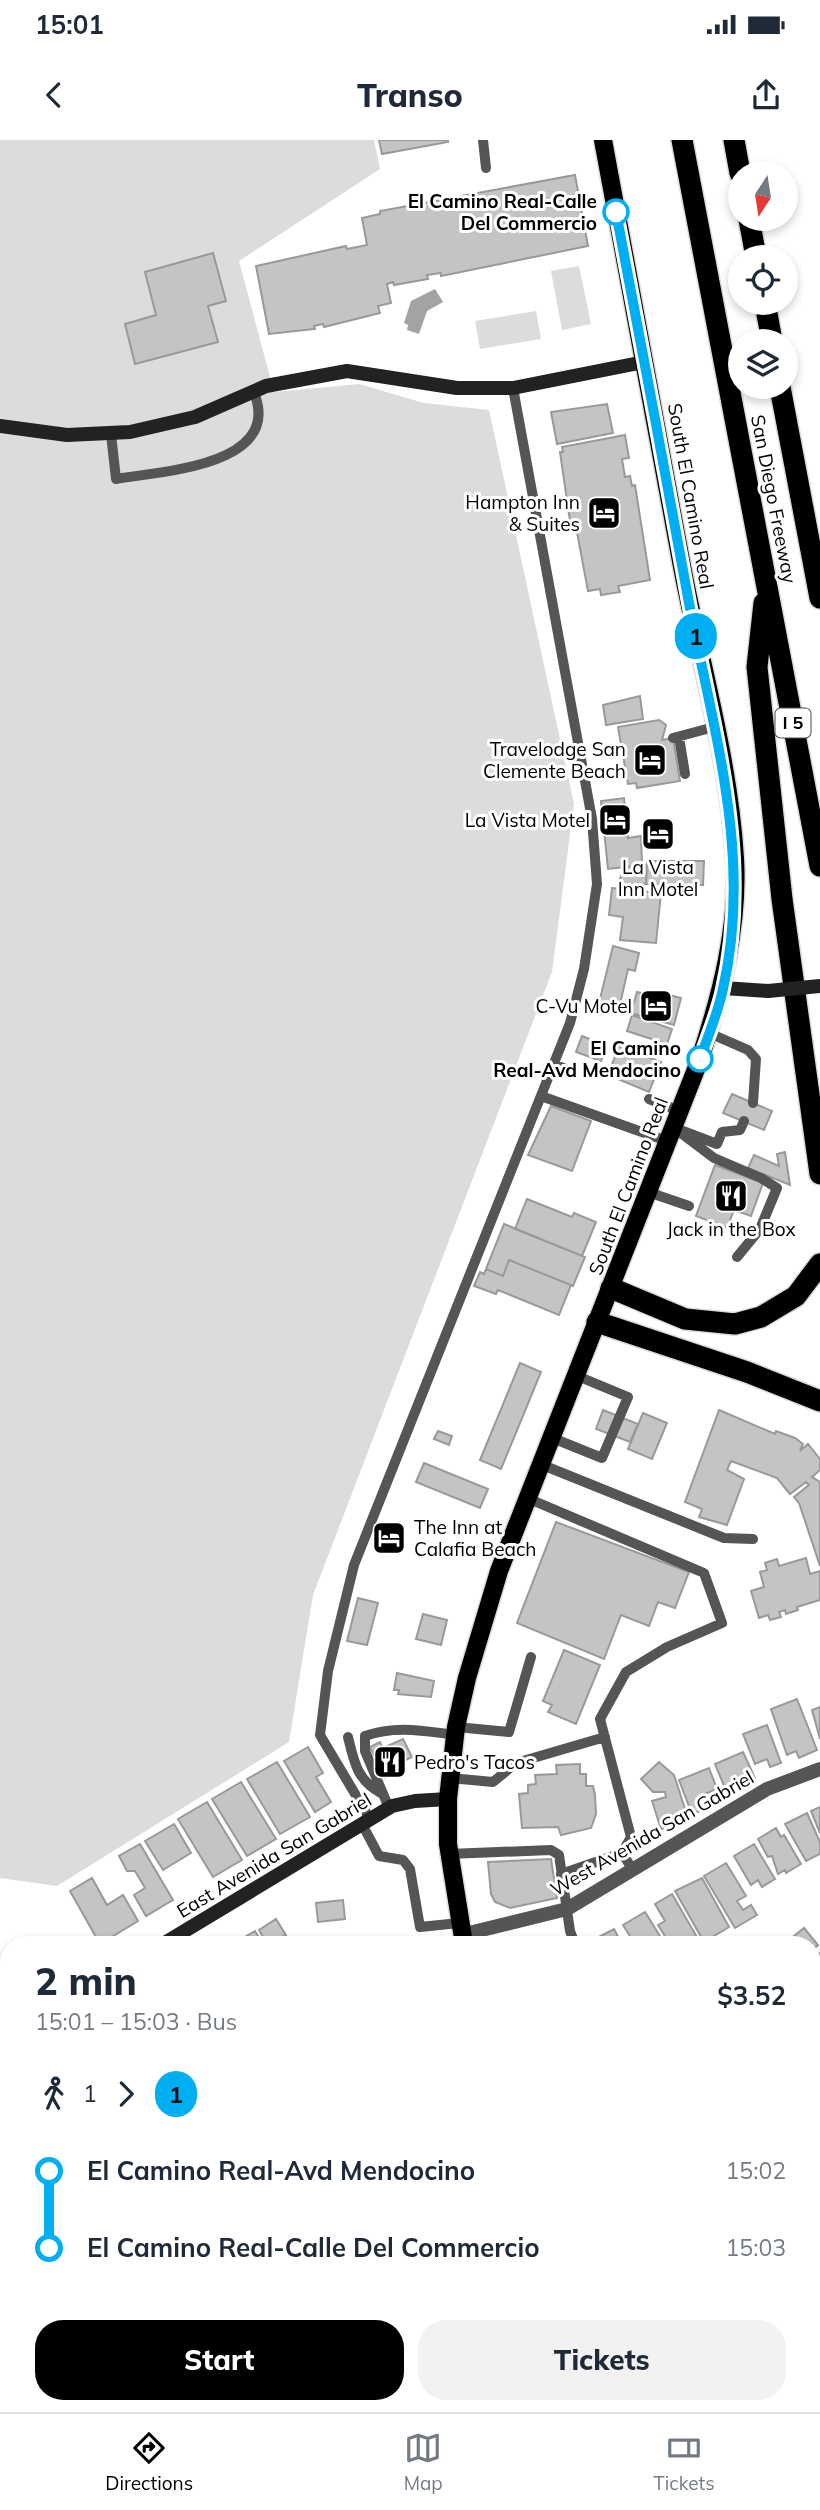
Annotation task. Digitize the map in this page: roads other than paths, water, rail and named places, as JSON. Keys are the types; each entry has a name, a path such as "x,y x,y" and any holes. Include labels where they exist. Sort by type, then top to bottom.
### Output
{"highway":[{"name":"San Diego Freeway","path":"682,140 820,866"},
{"path":"734,140 738,161"},
{"name":"San Diego Freeway","path":"782,399 820,598"},
{"path":"767,579 757,667 782,899 820,1174"},
{"path":"611,1288 685,1319 736,1324 761,1317 796,1296 820,1264"},
{"path":"597,1322 747,1372 820,1401"}],"main road":[{"name":"South El Camino Real","path":"461,1934 449,1854 448,1799 456,1731 490,1599 550,1437 611,1288 709,1033 723,988 733,911 735,860 730,800 603,140"}],"street":[{"path":"0,425 67,435 111,435 195,417 253,390 347,371 457,388 513,388 645,362"},
{"path":"723,988 768,991 820,986"},
{"name":"West Avenida San Gabriel","path":"461,1934 567,1909 766,1789 820,1769"},
{"name":"East Avenida San Gabriel","path":"176,1936 389,1808 415,1801 448,1799"}],"lane":[{"path":"483,140 485,169"},
{"path":"461,1934 420,1927 410,1870 403,1860 379,1856 366,1822 320,1735 328,1671 354,1565 570,1023 584,969 597,884 592,819 513,388"},
{"path":"111,435 116,479 218,462 245,444 255,428 258,401 253,390"},
{"path":"685,774 676,737 715,727"},
{"path":"709,1033 748,1049 756,1059 752,1102"},
{"path":"554,1065 568,1070"},
{"path":"541,1096 613,1122 673,1126 717,1144 722,1132 740,1130 744,1121"},
{"path":"649,1099 673,1126 714,1158 761,1178 777,1188 760,1229 737,1256"},
{"path":"648,1192 689,1206"},
{"path":"550,1437 602,1458 628,1397 575,1375"},
{"path":"540,1464 724,1538 753,1539"},
{"path":"527,1498 704,1573 722,1623 667,1647 625,1672 600,1719 631,1837 622,1853 561,1874"},
{"path":"389,1808 381,1793 380,1781 365,1751 366,1736 382,1730 411,1728 509,1731 531,1657"},
{"path":"348,1737 356,1769 368,1786 381,1793"},
{"path":"450,1779 493,1783 516,1763 605,1737"},
{"path":"449,1854 551,1850 559,1855 573,1936"},
{"path":"622,1853 633,1870"}],"place":[{"name":"El Camino Real-Calle Del Commercio","path":"616,212"},
{"name":"Hampton Inn & Suites","path":"604,513"},
{"name":"Travelodge San Clemente Beach","path":"650,760"},
{"name":"La Vista Motel","path":"615,820"},
{"name":"La Vista Inn Motel","path":"658,834"},
{"name":"C-Vu Motel","path":"656,1006"},
{"name":"El Camino Real-Avd Mendocino","path":"700,1059"},
{"name":"Jack in the Box","path":"731,1196"},
{"name":"The Inn at Calafia Beach","path":"389,1538"},
{"name":"Pedro's Tacos","path":"390,1762"}]}
